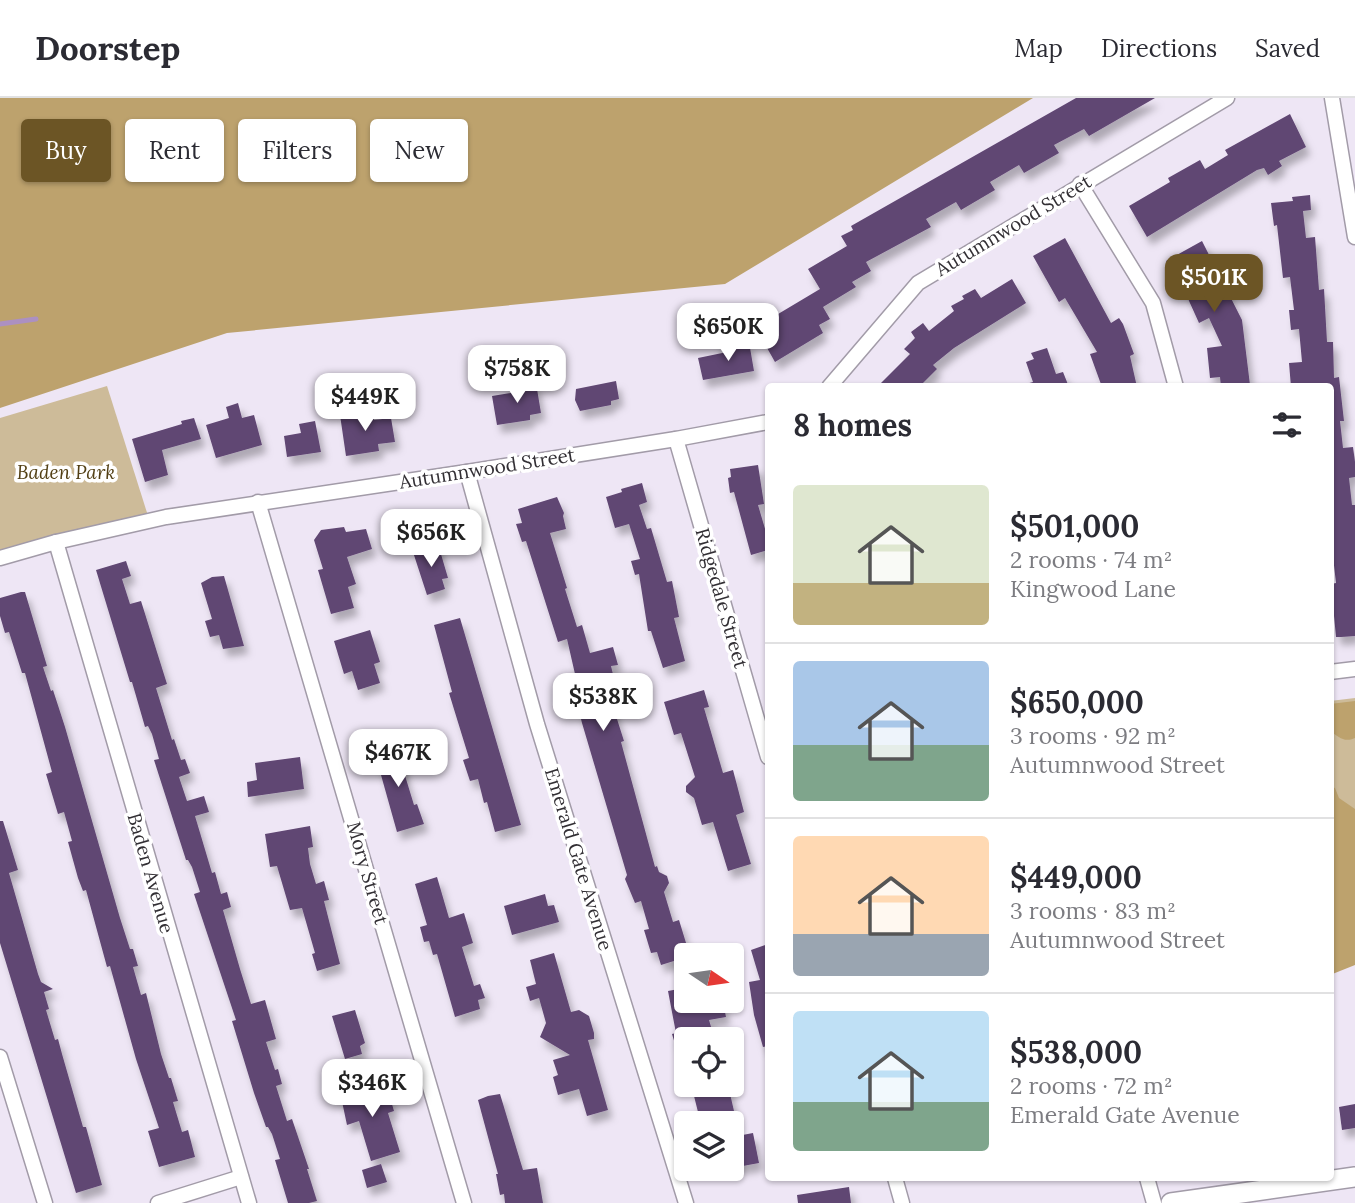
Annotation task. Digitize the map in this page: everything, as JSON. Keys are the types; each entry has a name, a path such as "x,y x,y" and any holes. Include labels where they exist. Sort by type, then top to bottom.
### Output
{"street":[{"name":"Autumnwood Street","path":"832,383 918,283 1227,98"},
{"path":"1332,98 1355,237"},
{"path":"1080,184 1153,303 1175,383"},
{"name":"Autumnwood Street","path":"0,558 55,542 166,517 467,472 765,423"},
{"name":"Ridgedale Street","path":"676,439 765,747"},
{"name":"Emerald Gate Avenue","path":"467,472 537,724 686,1203"},
{"name":"Mory Street","path":"258,502 464,1203"},
{"name":"Baden Avenue","path":"55,542 249,1203"},
{"path":"1334,672 1355,669"},
{"path":"0,1058 45,1203"},
{"path":"158,1203 241,1177"},
{"path":"1334,1180 1355,1177"},
{"path":"896,1181 902,1203"},
{"path":"1148,1181 1154,1203"},
{"path":"1171,1203 1327,1181"}],"green space":[{"name":"Baden Park","path":"107,386 149,519 0,557 0,418"},
{"path":"1355,698 1355,945 1334,948 1334,701"}],"shaded area":[{"path":"0,98 1033,98 725,284 227,333 0,408"},
{"path":"1355,701 1355,738 1345,740 1334,734 1334,704"},
{"path":"1334,788 1339,798 1355,809 1355,965 1334,973"}],"building":[{"path":"1076,98 1155,98 1089,136 1084,129 1054,145 1059,153 1024,173 1019,165 990,182 995,190 961,210 956,202 926,219 931,227 866,262 871,271 852,282 856,287 823,307 830,319 819,325 823,333 775,362 758,326 820,289 808,269 847,246 841,236 853,230 851,226"},
{"path":"1290,114 1306,147 1279,161 1282,166 1268,175 1264,168 1257,170 1147,237 1129,206 1170,182 1168,178 1200,160 1205,169 1228,155 1225,150"},
{"path":"1310,195 1311,210 1303,211 1306,238 1315,237 1319,290 1324,289 1327,342 1333,342 1334,378 1339,377 1344,421 1340,421 1343,448 1353,447 1355,477 1349,478 1352,505 1355,505 1355,636 1336,637 1334,616 1334,383 1291,383 1289,363 1302,362 1299,329 1291,330 1289,310 1294,310 1290,277 1283,278 1277,225 1274,226 1271,203 1293,201 1292,197"},
{"path":"1065,238 1111,323 1119,318 1123,324 1134,354 1130,356 1136,383 1101,383 1090,354 1097,352 1065,298 1059,302 1033,256"},
{"path":"1202,241 1242,320 1250,383 1221,383 1220,377 1210,378 1207,348 1222,346 1209,318 1199,323 1180,281 1166,261"},
{"path":"1012,279 1026,303 954,348 933,365 937,369 923,383 881,383 910,354 904,349 915,338 911,332 923,323 929,331 954,311 951,306 975,289 981,298"},
{"path":"749,342 754,371 703,380 698,358 732,351 730,345"},
{"path":"1047,348 1056,374 1063,372 1067,383 1030,383 1033,382 1026,362 1034,359 1031,353"},
{"path":"616,381 619,399 611,401 611,405 580,411 575,400 576,389"},
{"path":"536,383 541,413 530,415 530,420 497,425 492,396 523,391 522,385"},
{"path":"238,403 242,418 254,415 262,445 216,458 206,425 229,418 226,407"},
{"path":"373,410 374,420 391,418 395,442 378,444 379,451 346,456 340,415"},
{"path":"194,418 201,439 162,450 168,475 145,482 132,439"},
{"path":"315,421 321,452 287,457 284,436 301,433 299,424"},
{"path":"758,465 764,504 758,505 765,529 765,551 751,555 734,492 730,493 730,469"},
{"path":"642,483 647,502 639,505 647,529 651,528 667,582 672,581 679,617 674,618 685,661 663,668 651,631 648,631 639,574 635,575 631,561 640,559 629,524 615,528 606,497"},
{"path":"557,497 564,513 566,529 550,533 577,627 582,625 590,653 613,647 618,665 611,666 618,695 610,697 624,741 621,742 655,867 667,876 669,883 664,892 673,922 679,920 686,943 674,943 674,961 661,965 657,952 651,953 644,930 649,929 641,901 635,903 625,879 627,875 570,675 575,674 567,639 558,642 526,541 522,542 516,524 522,523 518,509"},
{"path":"344,527 346,532 366,529 372,549 347,557 356,584 348,587 354,608 331,614 318,570 323,569 314,540 321,530"},
{"path":"438,544 448,578 442,579 445,589 427,595 413,552"},
{"path":"126,561 131,576 122,579 130,604 141,601 167,684 156,688 172,740 174,739 181,760 185,759 190,773 179,777 187,801 204,796 209,812 195,816 212,873 215,872 221,894 227,892 231,907 223,910 251,1004 265,1000 276,1039 266,1042 282,1084 276,1086 287,1121 292,1119 317,1201 288,1203 275,1160 280,1159 254,1093 232,1021 236,1020 194,894 200,892 192,867 186,860 154,760 159,759 152,734 148,726 145,727 96,570"},
{"path":"224,576 244,646 223,649 219,635 210,637 205,621 212,619 201,583 212,577"},
{"path":"25,592 47,666 43,667 65,727 120,918 130,949 133,949 138,966 133,967 141,995 146,993 161,1054 178,1101 173,1102 182,1132 188,1130 195,1157 159,1167 148,1131 159,1128 110,966 107,967 86,890 83,891 78,878 68,842 72,841 64,812 58,814 46,774 52,772 25,673 22,673 9,632 5,633 0,616 0,598"},
{"path":"460,618 521,825 495,832 478,779 470,781 463,760 469,758 449,693 452,692 434,625"},
{"path":"370,630 380,662 374,664 380,683 358,690 352,671 344,674 334,641"},
{"path":"704,690 709,707 704,708 723,773 733,770 744,812 736,815 751,864 728,871 713,822 702,825 694,798 686,792 686,786 695,777 681,733 674,735 664,702"},
{"path":"395,743 414,805 417,804 424,824 397,832 374,750"},
{"path":"300,757 304,789 248,797 247,782 257,780 255,763"},
{"path":"0,821 3,821 18,870 9,873 38,974 41,982 53,989 44,992 49,1009 46,1010 55,1040 58,1039 102,1185 76,1193 0,943"},
{"path":"310,826 313,847 308,848 310,864 316,884 324,881 329,900 324,901 340,964 317,971 312,954 315,953 302,908 290,910 277,866 270,867 265,834"},
{"path":"437,877 449,918 464,913 473,943 462,947 474,986 480,984 485,998 478,1000 480,1009 455,1017 437,954 433,955 429,941 424,942 420,927 427,925 415,884"},
{"path":"545,894 548,906 554,905 559,922 512,935 504,906"},
{"path":"765,945 763,1047 749,982 760,980 751,950"},
{"path":"554,953 571,1012 579,1010 589,1016 594,1033 594,1039 588,1040 608,1110 587,1116 579,1089 558,1095 553,1077 558,1075 553,1060 570,1055 540,1037 546,1023 539,998 530,1001 526,987 536,984 530,960"},
{"path":"674,990 674,1013 725,1013 726,1017 709,1020 711,1027 675,1027 668,991"},
{"path":"355,1010 365,1043 360,1046 362,1054 345,1059 332,1016"},
{"path":"375,1082 375,1085 379,1084 382,1096 389,1094 394,1111 388,1113 400,1152 371,1161 359,1121 347,1125 340,1092"},
{"path":"500,1094 523,1170 537,1168 543,1203 505,1203 504,1194 500,1195 498,1174 478,1100"},
{"path":"694,1097 731,1097 734,1111 698,1111"},
{"path":"1355,1104 1355,1128 1342,1130 1339,1107"},
{"path":"753,1133 759,1163 744,1166 744,1135"},
{"path":"381,1164 387,1182 367,1188 362,1170"},
{"path":"849,1187 851,1203 798,1203 797,1195"}],"waterway":[{"path":"0,324 36,319"}]}
